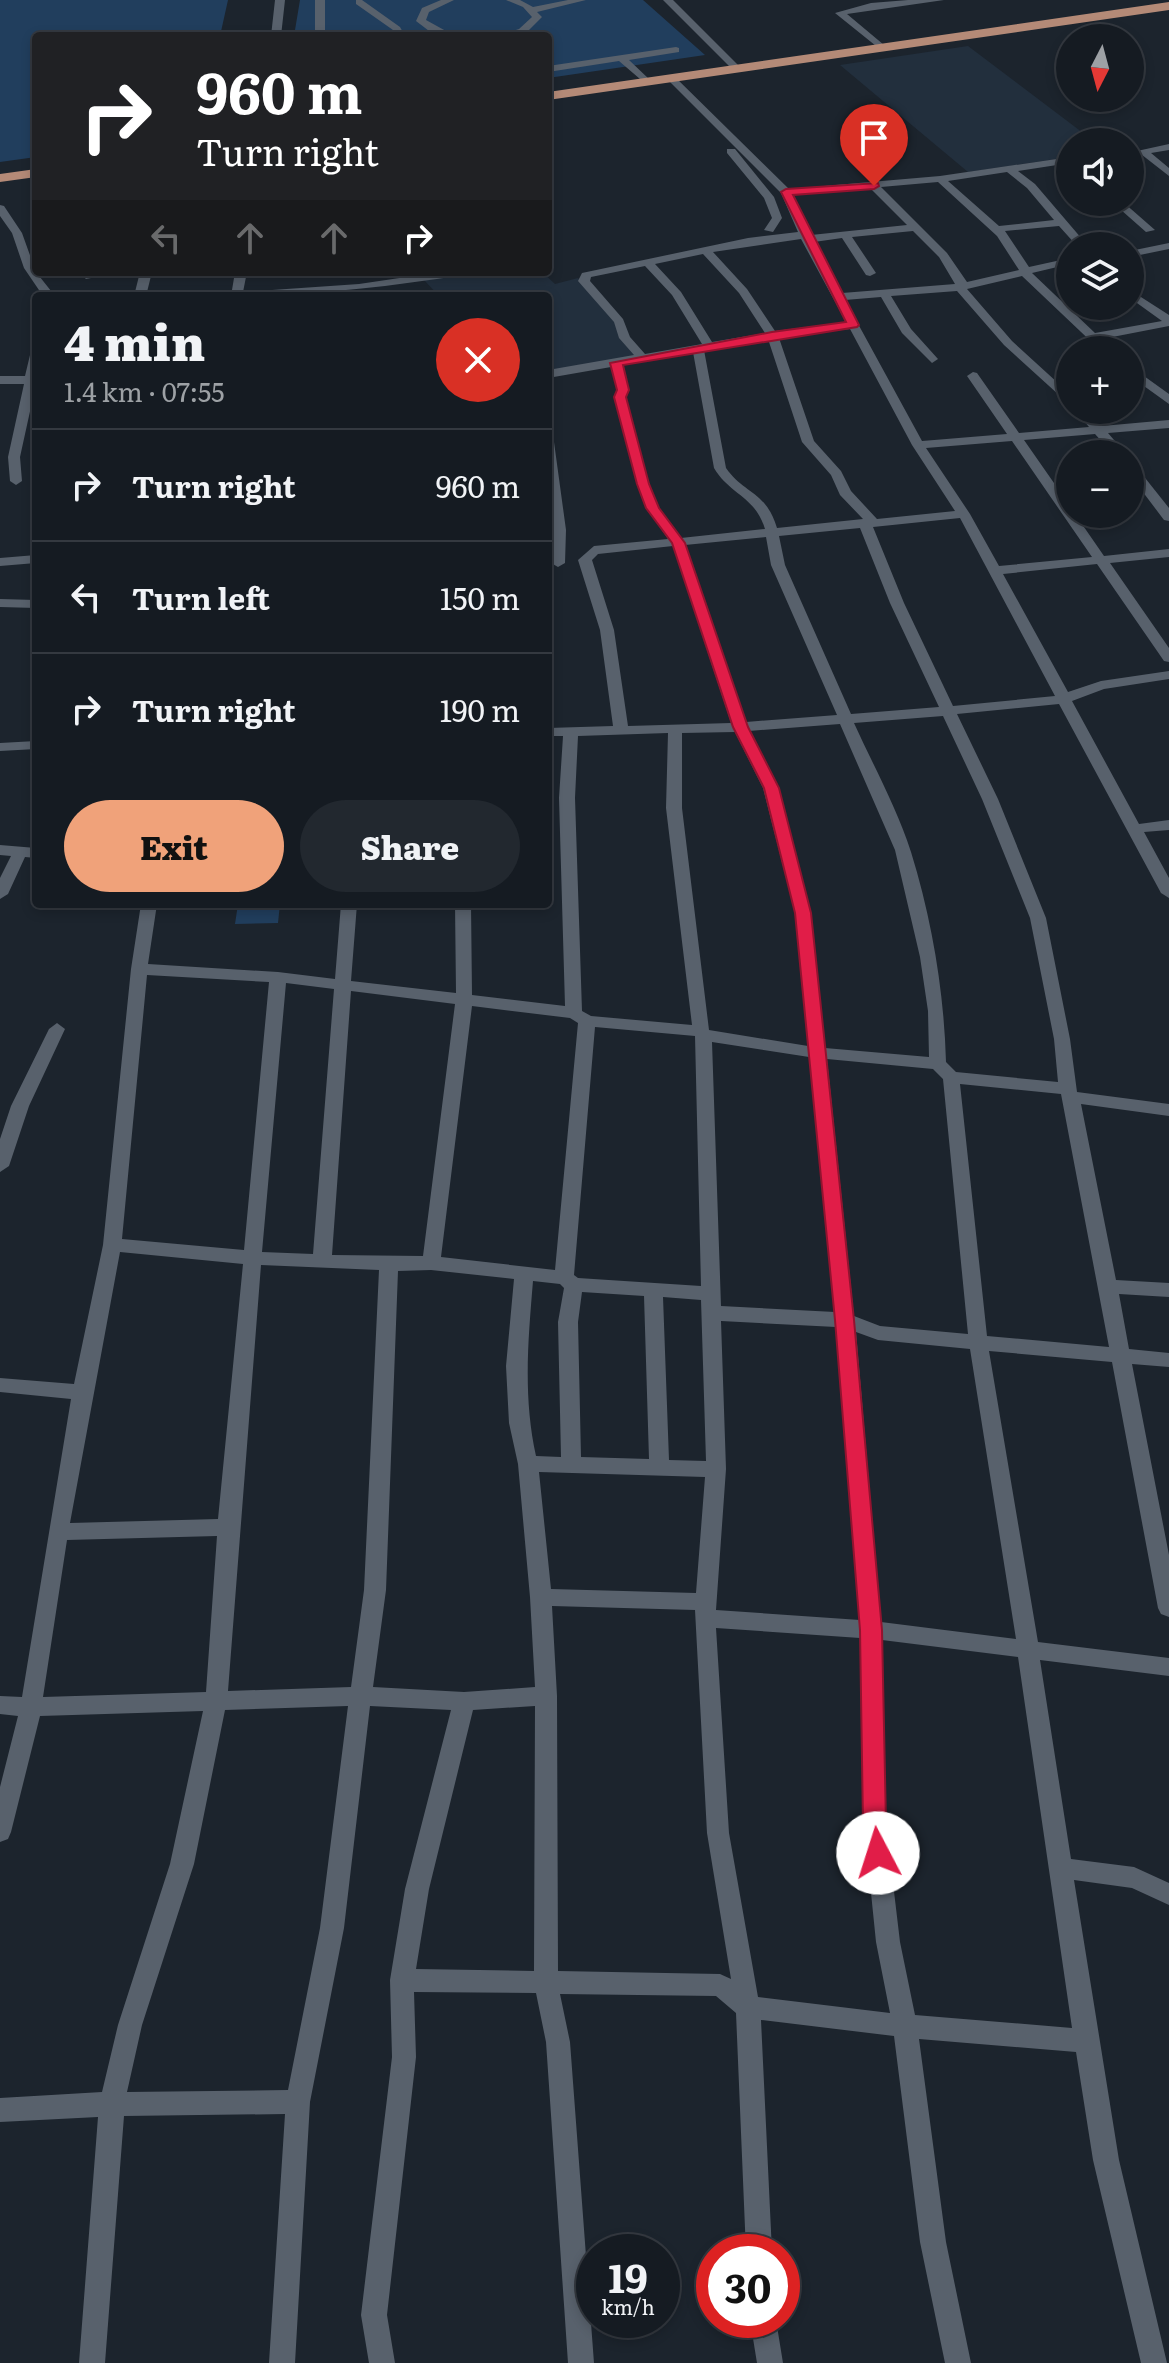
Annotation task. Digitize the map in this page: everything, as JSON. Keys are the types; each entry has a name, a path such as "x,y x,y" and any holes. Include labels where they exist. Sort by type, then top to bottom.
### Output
{"main road":[{"path":"552,95 1158,4"},
{"path":"0,178 32,174"}],"street":[{"path":"276,32 280,0"},
{"path":"320,0 320,32"},
{"path":"425,26 421,15 425,10 449,0"},
{"path":"511,0 533,10 537,17 534,24 517,32"},
{"path":"668,0 736,68"},
{"path":"881,47 840,15 874,3 939,0"},
{"path":"533,10 573,1"},
{"path":"359,2 398,32 425,26 440,32"},
{"path":"552,68 676,50"},
{"path":"621,58 647,82"},
{"path":"671,78 786,192 806,237 918,445 964,514 1169,893"},
{"path":"683,90 674,94 729,148 769,197 777,218 769,230"},
{"path":"1144,151 1169,147"},
{"path":"1144,157 1169,173"},
{"path":"786,192 940,179 1056,162"},
{"path":"1011,170 1031,186 1071,232"},
{"path":"940,179 997,229 1022,261 1026,274 1091,336"},
{"path":"874,186 954,269 962,284 960,287"},
{"path":"0,208 17,233 32,271"},
{"path":"1134,216 1150,230"},
{"path":"997,229 1062,222"},
{"path":"643,358 625,338 619,321 584,281 586,275 748,241 916,227"},
{"path":"845,235 870,273"},
{"path":"1144,251 1169,246"},
{"path":"705,250 743,291 772,335 808,442 837,474 845,492 869,523 897,603 990,799 1038,918 1057,1009 1069,1093 1109,1287 1118,1355 1169,1608"},
{"path":"647,262 677,294 703,347 720,468 728,483 759,503 778,565 903,850 915,896 936,1011 978,1341 1062,1868 1086,2041 1106,2160 1154,2363"},
{"path":"838,297 960,287 1056,265"},
{"path":"295,292 424,283 449,276"},
{"path":"960,287 1008,343 1056,388"},
{"path":"884,293 906,331 932,359"},
{"path":"1144,303 1169,322"},
{"path":"1097,336 1169,322"},
{"path":"552,373 772,335 853,325"},
{"path":"616,363 623,390 620,397 643,484 653,508 678,543 740,727 771,788 803,913 845,1320 871,1630 875,1824 888,1942 905,2026 933,2242 958,2363"},
{"path":"973,376 1169,658"},
{"path":"0,380 32,380"},
{"path":"1144,381 1169,400"},
{"path":"16,481 14,457 32,388"},
{"path":"1095,424 1109,440"},
{"path":"918,445 1169,424"},
{"path":"552,474 559,530 553,563 587,568"},
{"path":"1144,485 1169,517"},
{"path":"621,728 607,630 585,560 594,550 964,514"},
{"path":"993,571 1169,553"},
{"path":"0,562 32,559"},
{"path":"0,603 32,604"},
{"path":"552,732 740,727 948,711 1063,699 1101,685 1168,677"},
{"path":"675,729 674,808 702,1033 716,1469 705,1610 718,1833 748,2007 758,2234"},
{"path":"571,731 567,798 580,1017 568,1322 571,1465"},
{"path":"0,747 32,745"},
{"path":"1132,829 1169,825"},
{"path":"0,850 28,853 0,894"},
{"path":"0,1832 31,1707 81,1392 112,1245 139,969 148,908"},
{"path":"322,1260 349,908"},
{"path":"431,1263 464,1001 463,908"},
{"path":"139,969 278,977 702,1033 1169,1110"},
{"path":"92,2363 112,2104 130,2025 182,1864 216,1701 228,1527 278,977"},
{"path":"0,1166 20,1106 57,1029"},
{"path":"0,1105 20,1106"},
{"path":"112,1245 252,1258 431,1263 569,1281 653,1288 711,1303 845,1320 878,1333 1169,1360"},
{"path":"282,2363 298,2102 332,1928 375,1590 389,1264"},
{"path":"524,1275 516,1366 519,1423 528,1464 541,1597 546,1696 546,1985 558,2042 581,2363"},
{"path":"1109,1287 1169,1290"},
{"path":"653,1288 659,1468"},
{"path":"0,1385 81,1392"},
{"path":"528,1464 716,1469"},
{"path":"59,1532 228,1527"},
{"path":"541,1597 705,1610 1169,1667"},
{"path":"0,1705 31,1707 360,1696 464,1701 546,1696"},
{"path":"382,2363 374,2315 404,2057 402,1980 417,1889 464,1701"},
{"path":"1062,1868 1134,1878 1169,1894"},
{"path":"402,1980 546,1985 720,1985 748,2007 905,2026 1086,2041"},
{"path":"0,2110 112,2104 298,2102"},
{"path":"766,2338 770,2363"}],"shaded area":[{"path":"0,0 228,0 221,32 32,32 32,158 0,162"},
{"path":"300,0 643,0 705,55 552,77 552,32 295,32"},
{"path":"968,46 1076,128 1056,128 1056,159 968,172 840,65"},
{"path":"454,276 546,276 555,284 578,278 619,327 638,357 552,371 552,292 435,292 424,280"},
{"path":"237,908 280,908 278,923 235,924"}],"route":[{"path":"874,186 786,192 853,325 772,335 616,363 623,390 620,397 643,484 653,508 678,543 740,727 771,788 803,913 845,1320 871,1630 878,1853"}]}
